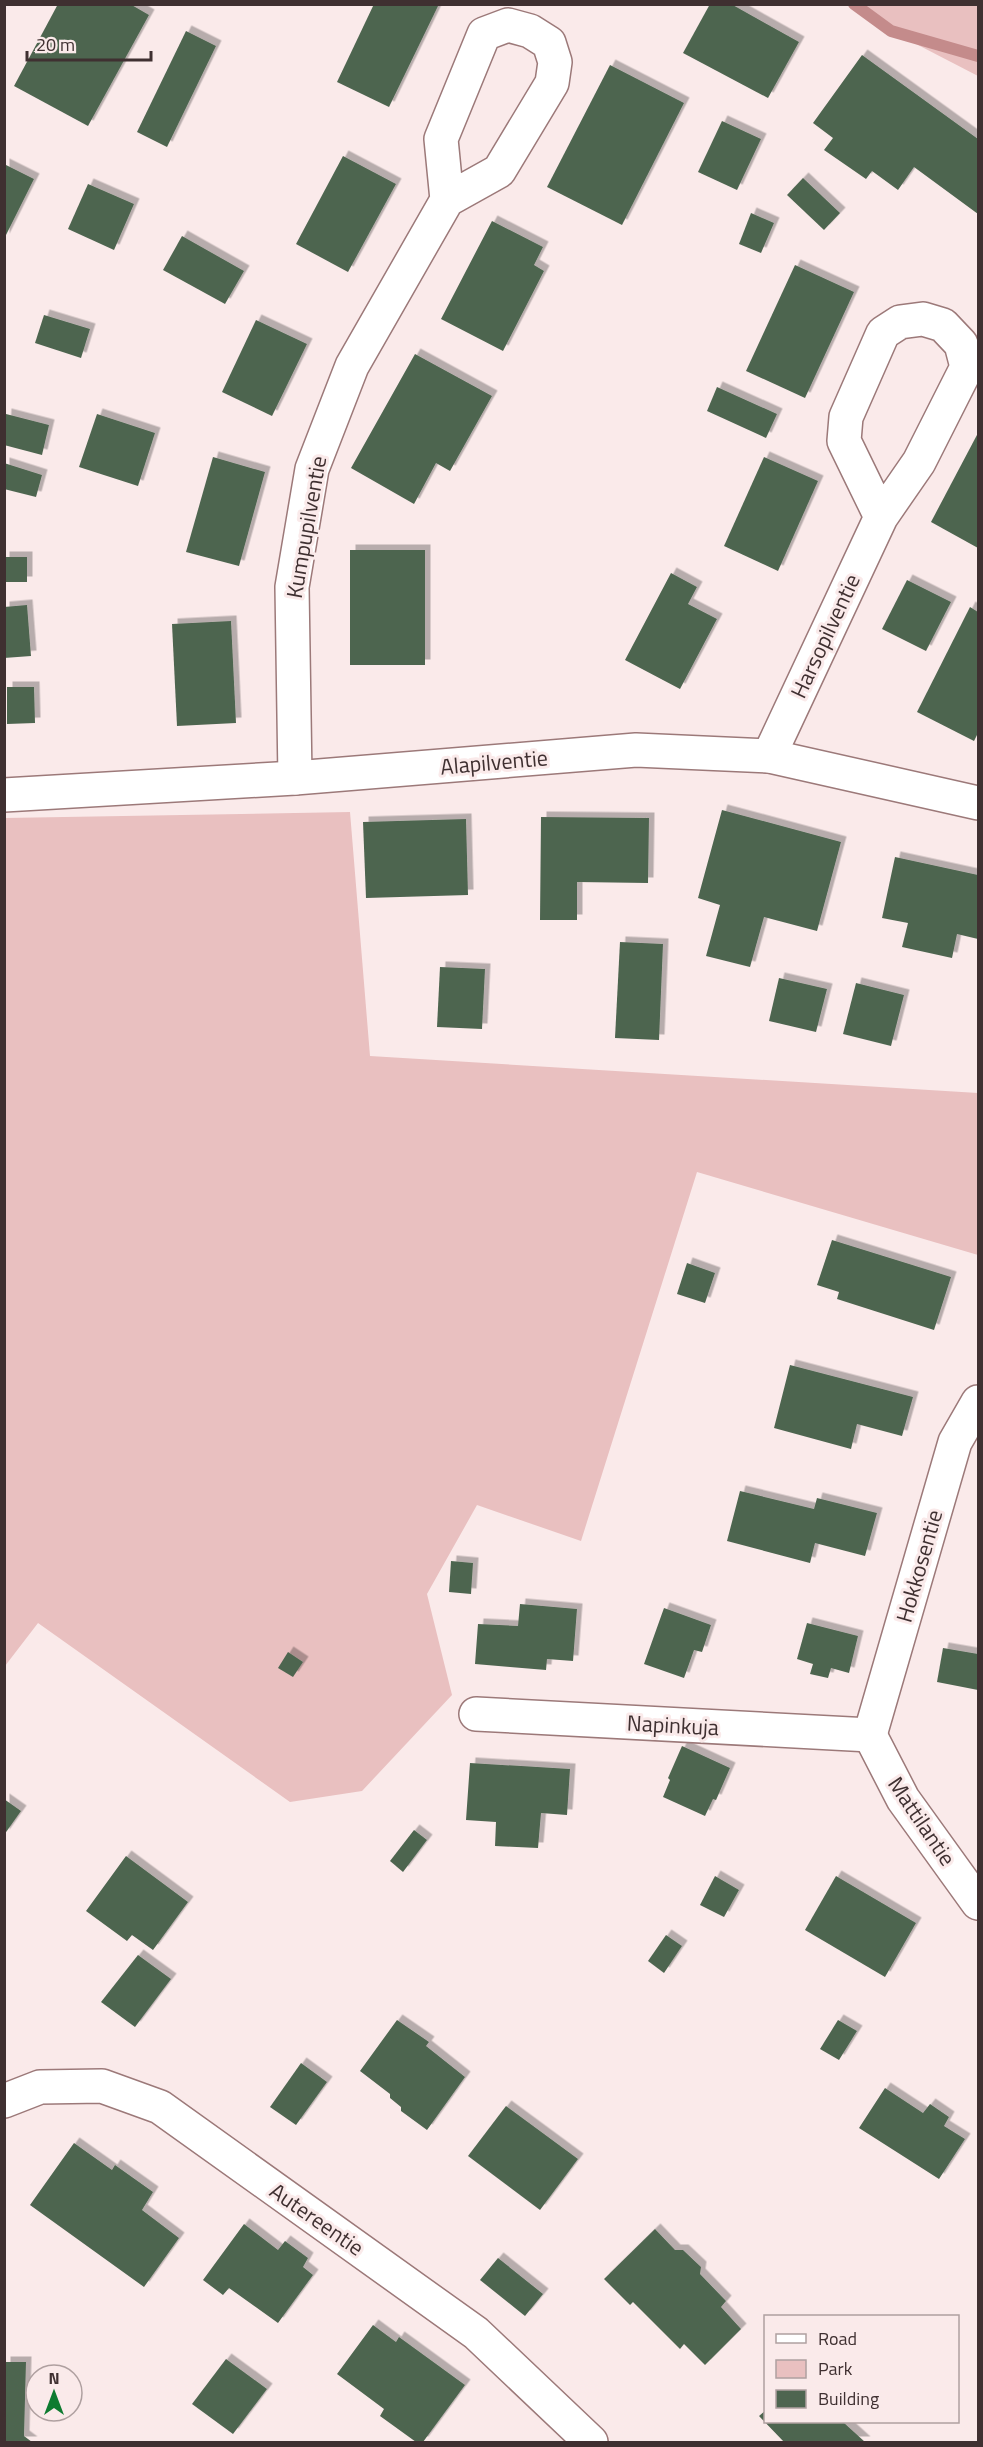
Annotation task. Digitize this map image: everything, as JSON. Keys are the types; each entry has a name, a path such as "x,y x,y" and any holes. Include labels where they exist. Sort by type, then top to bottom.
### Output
{"street":[{"path":"508,25 530,31 549,42 555,62 552,83 500,171 447,200 441,139 484,34 508,25"},
{"name":"Kumpupilventie","path":"295,778 292,587 312,469 352,366 447,200"},
{"name":"Harsopilventie","path":"769,756 881,517 919,462 967,367 961,344 943,325 923,319 900,322 883,333 846,417 844,441 881,517"},
{"name":"Alapilventie","path":"4,795 295,778 636,750 769,756 978,803"},
{"name":"Hokkosentie","path":"870,1735 956,1442 978,1402"},
{"name":"Napinkuja","path":"476,1714 870,1735"},
{"name":"Mattilantie","path":"870,1735 903,1799 978,1903"},
{"name":"Autereentie","path":"4,2101 39,2087 102,2086 160,2107 476,2333 591,2442"}],"green space":[{"path":"854,5 978,5 978,76 891,31"},
{"path":"350,812 370,1056 978,1093 978,1255 697,1172 581,1541 477,1505 427,1594 452,1695 362,1791 290,1802 38,1623 5,1666 5,818"}],"building":[{"path":"58,4 130,4 149,15 88,126 14,86"},
{"path":"374,4 439,4 389,107 337,82"},
{"path":"710,4 731,4 799,42 768,98 683,53"},
{"path":"186,31 216,46 167,147 137,132"},
{"path":"862,55 978,139 978,214 914,167 898,190 872,171 866,179 824,150 833,138 813,123"},
{"path":"610,65 684,103 622,225 547,187"},
{"path":"722,121 761,139 737,190 698,172"},
{"path":"343,156 396,184 348,272 296,244"},
{"path":"4,164 34,179 4,239"},
{"path":"803,178 840,213 824,230 787,195"},
{"path":"88,184 134,204 114,250 68,229"},
{"path":"751,213 774,223 761,253 739,244"},
{"path":"492,221 543,247 534,265 544,271 503,351 441,319"},
{"path":"182,236 244,271 225,304 163,270"},
{"path":"795,265 854,292 805,398 746,371"},
{"path":"44,315 90,329 81,358 35,343"},
{"path":"256,320 307,344 272,416 222,392"},
{"path":"415,354 492,396 450,471 436,463 414,504 351,468"},
{"path":"717,387 777,414 766,438 707,411"},
{"path":"6,414 49,425 42,455 4,445"},
{"path":"97,414 155,433 138,486 79,467"},
{"path":"978,433 978,548 931,522"},
{"path":"213,457 265,472 239,566 186,552"},
{"path":"764,457 818,481 778,571 724,546"},
{"path":"4,463 42,475 36,497 4,489"},
{"path":"350,550 425,550 425,665 350,665"},
{"path":"4,557 27,557 27,582 4,582"},
{"path":"671,573 697,587 688,604 717,619 680,689 625,660"},
{"path":"907,580 951,602 926,651 882,629"},
{"path":"27,605 31,656 4,658 4,607"},
{"path":"970,607 978,612 978,733 974,741 917,712"},
{"path":"231,621 236,723 177,726 172,624"},
{"path":"7,687 34,687 35,723 7,724"},
{"path":"722,810 841,842 817,931 764,917 750,967 706,956 720,905 698,898"},
{"path":"541,817 649,818 648,883 577,882 577,920 540,920"},
{"path":"466,819 468,895 366,898 363,822"},
{"path":"895,857 978,875 978,939 957,934 952,958 902,947 908,923 882,918"},
{"path":"620,942 663,944 659,1040 615,1038"},
{"path":"440,967 485,969 482,1029 437,1027"},
{"path":"779,978 827,989 816,1032 769,1021"},
{"path":"856,983 904,995 891,1046 843,1034"},
{"path":"832,1240 951,1277 934,1330 837,1299 839,1292 817,1285"},
{"path":"687,1263 715,1273 705,1303 677,1294"},
{"path":"790,1365 913,1397 902,1436 857,1424 851,1449 774,1428"},
{"path":"740,1491 814,1509 817,1498 877,1513 865,1556 815,1543 810,1563 727,1541"},
{"path":"451,1561 473,1563 471,1594 449,1592"},
{"path":"520,1604 577,1609 573,1661 547,1659 546,1670 475,1664 478,1624 518,1626"},
{"path":"664,1608 711,1625 702,1652 694,1650 684,1678 644,1664"},
{"path":"807,1623 858,1636 849,1673 831,1668 828,1678 810,1674 813,1664 797,1659"},
{"path":"943,1648 978,1654 978,1690 937,1682"},
{"path":"288,1652 303,1662 293,1677 278,1668"},
{"path":"682,1746 730,1768 716,1800 713,1799 705,1816 663,1797 670,1780 668,1778"},
{"path":"470,1763 570,1769 567,1815 541,1813 538,1848 495,1846 496,1822 466,1820"},
{"path":"4,1799 21,1811 4,1835"},
{"path":"414,1830 427,1840 403,1872 390,1861"},
{"path":"126,1856 188,1902 153,1950 132,1935 127,1941 86,1911"},
{"path":"715,1876 739,1890 724,1917 700,1905"},
{"path":"836,1876 916,1923 885,1977 805,1930"},
{"path":"666,1935 682,1946 664,1973 648,1961"},
{"path":"138,1955 171,1979 135,2027 101,2002"},
{"path":"397,2020 429,2042 426,2046 465,2077 427,2130 401,2111 401,2107 390,2098 390,2094 360,2071"},
{"path":"838,2020 857,2031 839,2060 820,2049"},
{"path":"301,2063 327,2082 296,2125 270,2107"},
{"path":"885,2088 923,2113 930,2104 949,2117 944,2126 965,2139 939,2179 859,2128"},
{"path":"506,2106 578,2159 540,2210 468,2156"},
{"path":"74,2143 112,2170 115,2165 153,2192 142,2210 179,2238 144,2287 30,2205"},
{"path":"244,2224 278,2250 285,2241 308,2258 303,2267 313,2275 278,2323 229,2288 223,2295 203,2280"},
{"path":"655,2229 675,2250 683,2250 701,2267 700,2274 726,2301 721,2307 741,2329 705,2365 684,2344 680,2349 633,2302 630,2305 604,2279"},
{"path":"498,2258 543,2294 525,2316 480,2280"},
{"path":"373,2325 396,2342 399,2337 465,2385 423,2442 416,2442 380,2416 384,2409 337,2374"},
{"path":"226,2359 267,2389 233,2434 192,2404"},
{"path":"5,2362 26,2362 24,2363 24,2436 32,2442 5,2442"},
{"path":"764,2412 764,2421 759,2416"},
{"path":"766,2423 844,2423 865,2442 784,2442"}],"waterway":[{"path":"854,4 891,31 978,56"}]}
